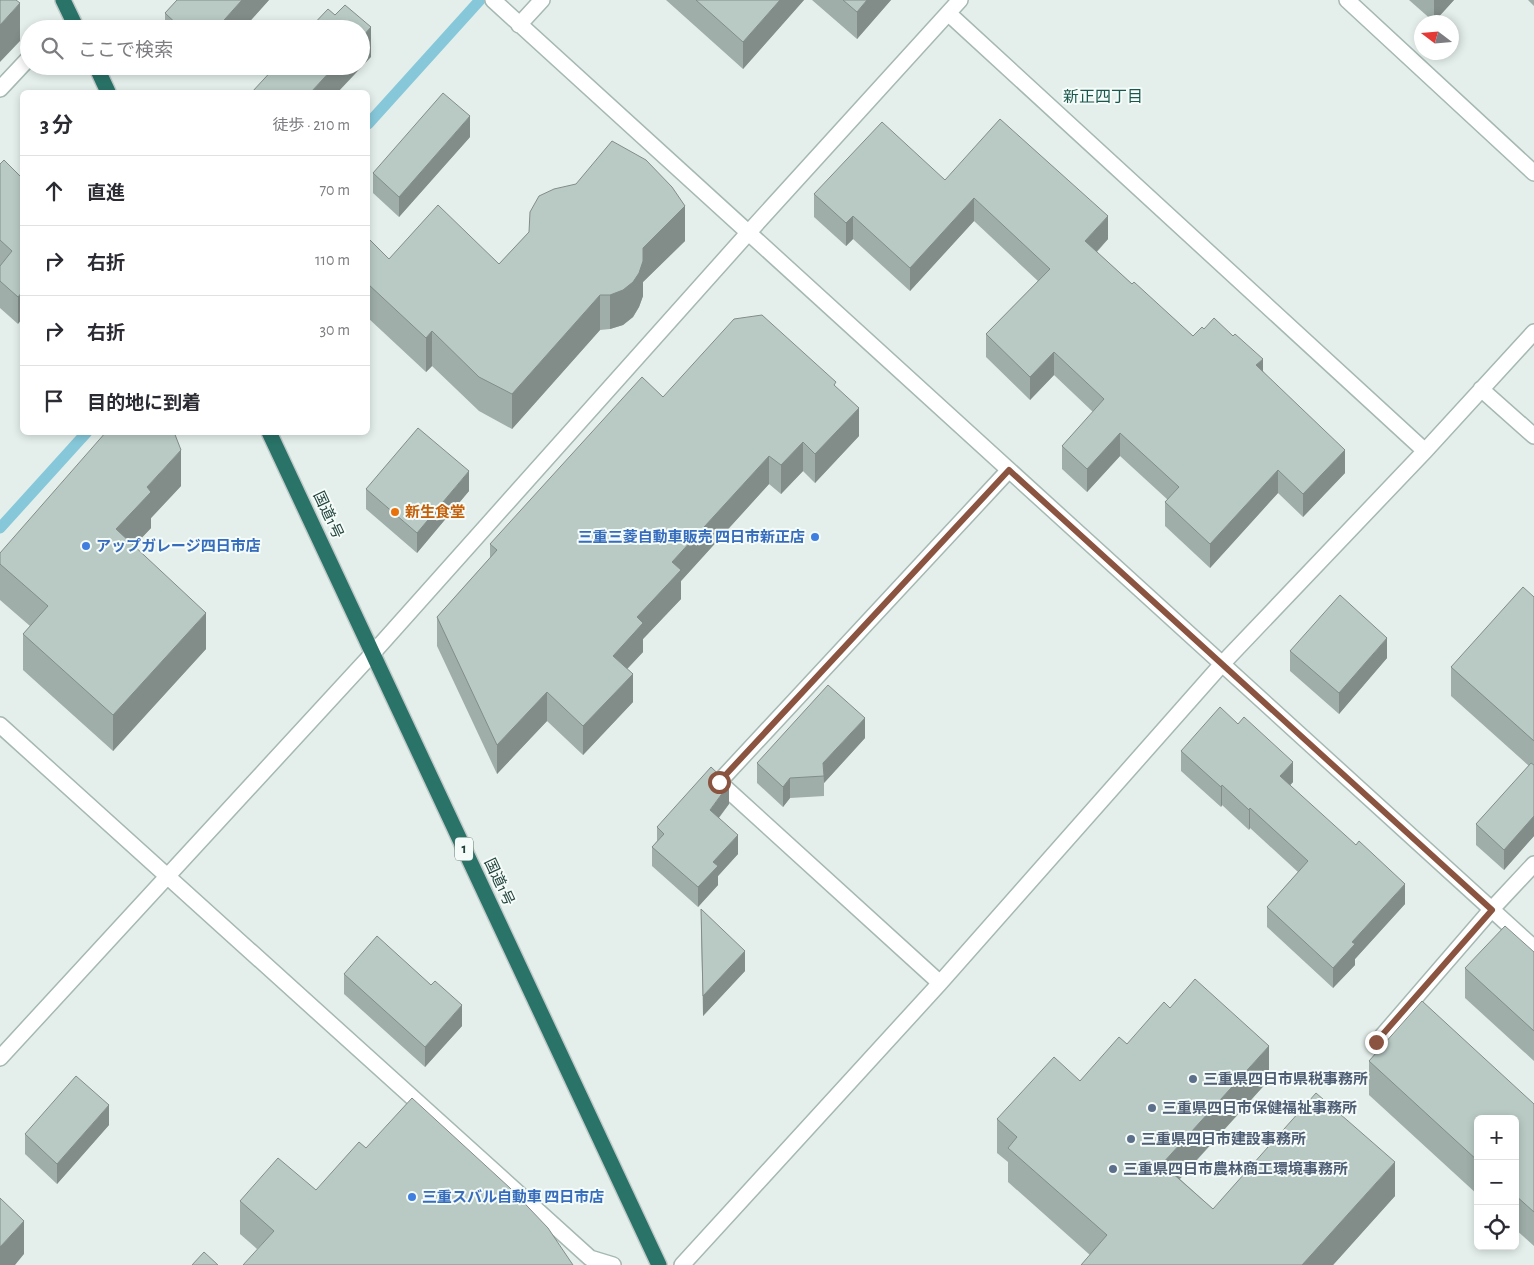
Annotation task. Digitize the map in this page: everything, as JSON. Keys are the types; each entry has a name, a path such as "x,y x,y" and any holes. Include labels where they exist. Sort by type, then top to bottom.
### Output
{"highway":[{"path":"63,0 70,20"},
{"path":"100,75 107,90"},
{"name":"国道1号","path":"270,435 659,1265"}],"street":[{"path":"493,0 1534,948"},
{"path":"519,25 542,0"},
{"path":"0,1058 373,653 749,232 960,0"},
{"path":"1347,0 1534,172"},
{"path":"948,13 1425,451"},
{"path":"0,90 20,68"},
{"path":"682,1265 940,983 1222,664 1425,451 1534,332"},
{"path":"1481,389 1534,436"},
{"path":"940,983 719,782 1009,470"},
{"path":"0,725 590,1258 613,1265"},
{"path":"1376,1042 1534,864"}],"building":[{"path":"0,0 16,0 20,3 0,25"},
{"path":"177,0 242,0 224,20 172,20 165,13"},
{"path":"696,0 780,0 743,42"},
{"path":"843,0 867,0 857,12"},
{"path":"345,5 363,20 318,20 328,9 335,15"},
{"path":"268,75 327,75 313,90 254,90"},
{"path":"443,93 470,116 399,197 373,173"},
{"path":"1000,119 1108,216 1085,241 1132,284 1134,282 1193,336 1202,327 1204,329 1214,318 1233,336 1235,334 1263,359 1256,365 1345,450 1303,494 1278,470 1210,544 1165,502 1179,487 1120,433 1087,469 1062,446 1104,399 1054,352 1030,377 986,334 1050,269 974,198 910,268 853,216 846,223 814,194 882,122 945,180"},
{"path":"612,141 646,160 672,187 685,206 643,248 643,261 639,273 633,282 623,290 610,295 600,295 512,394 479,377 432,331 426,338 370,286 370,240 389,259 438,205 499,264 529,232 530,212 539,196 554,189 576,184"},
{"path":"4,160 20,176 20,294 18,297 0,281 0,266 12,251 0,240 0,164"},
{"path":"762,315 836,382 834,385 859,408 815,454 803,442 781,465 769,456 672,562 681,570 637,617 643,623 613,656 633,674 583,726 547,692 497,745 437,617 497,550 490,544 642,377 663,397 734,319"},
{"path":"418,428 469,471 417,533 366,489"},
{"name":"アップガレージ四日市店","path":"103,435 175,435 181,450 147,487 151,492 116,529 206,613 113,715 23,634 48,606 0,564 0,553"},
{"path":"1523,587 1534,597 1534,741 1451,667"},
{"path":"1340,595 1387,638 1339,693 1290,651"},
{"path":"828,685 865,718 823,763 824,776 790,778 783,787 757,763"},
{"path":"1220,707 1238,724 1244,717 1293,762 1280,776 1356,845 1359,841 1405,884 1352,942 1355,944 1333,968 1267,907 1308,861 1250,808 1249,810 1222,785 1221,787 1181,751"},
{"path":"1531,763 1534,765 1534,816 1504,850 1476,824"},
{"path":"711,767 729,784 710,810 738,835 713,862 718,866 698,887 652,847 664,834 657,827"},
{"path":"701,909 745,951 703,996"},
{"path":"1505,926 1534,952 1534,1031 1465,968"},
{"path":"377,936 431,985 435,981 462,1005 425,1047 344,974"},
{"path":"1195,979 1269,1046 1162,1164 1213,1209 1316,1093 1395,1162 1302,1265 1081,1265 1107,1235 1008,1148 1017,1137 997,1119 1054,1057 1080,1081 1119,1037 1127,1044 1164,1002 1170,1008"},
{"path":"1422,1001 1534,1104 1534,1212 1519,1199 1519,1115 1474,1115 1474,1157 1369,1061"},
{"path":"76,1076 109,1105 57,1164 25,1134"},
{"path":"412,1098 510,1188 548,1228 573,1265 243,1265 274,1231 240,1201 278,1158 316,1190 359,1142 366,1148"},
{"path":"0,1198 24,1221 0,1247"},
{"path":"204,1252 218,1265 192,1265"}],"waterway":[{"path":"370,122 480,0"},
{"path":"0,528 84,435"}],"place":[{"name":"新生食堂","path":"395,512"},
{"name":"三重三菱自動車販売 四日市新正店","path":"815,537"},
{"name":"アップガレージ四日市店","path":"86,546"},
{"name":"三重県四日市県税事務所","path":"1193,1079"},
{"name":"三重県四日市保健福祉事務所","path":"1152,1108"},
{"name":"三重県四日市建設事務所","path":"1131,1139"},
{"name":"三重県四日市農林商工環境事務所","path":"1113,1169"},
{"name":"三重スバル自動車 四日市店","path":"412,1197"}],"district":[{"name":"新正四丁目","path":"1103,97"}],"route":[{"path":"719,782 1009,470 1492,910 1376,1042"}]}
